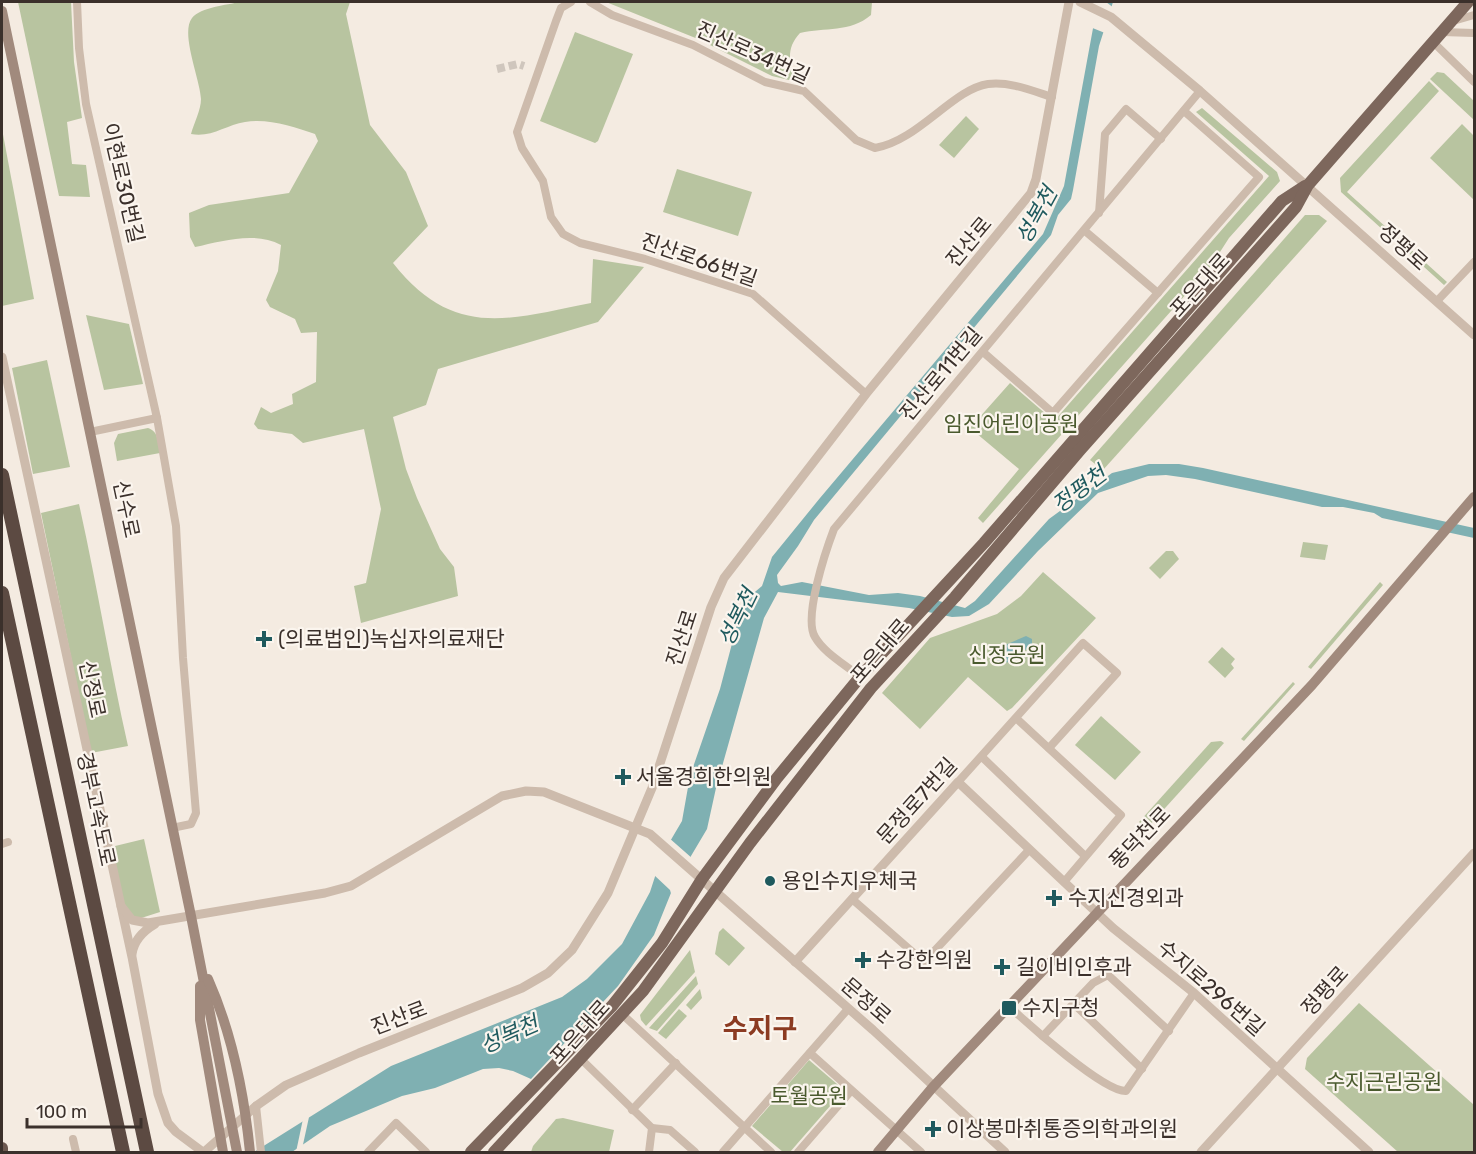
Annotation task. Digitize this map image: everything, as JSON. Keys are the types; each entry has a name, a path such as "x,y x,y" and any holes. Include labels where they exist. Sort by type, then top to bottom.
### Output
{"highway":[{"name":"경부고속도로","path":"2,476 147,1152"},
{"path":"2,593 123,1152"},
{"path":"2,1146 3,1152"}],"main road":[{"name":"포은대로","path":"494,1152 623,1015 750,843 871,688 955,597 1080,450 1296,207 1308,185 1468,2"},
{"name":"신수로","path":"2,11 191,916 200,962 205,1018"},
{"name":"포은대로","path":"471,1152 612,1006 662,943 702,879 777,778 860,677 939,592 1282,201 1308,185"},
{"name":"풍덕천로","path":"878,1152 933,1087 1312,685 1474,497"},
{"path":"200,962 223,1012 238,1078 250,1152"},
{"path":"205,1018 222,1152"},
{"path":"205,1018 237,1152"}],"street":[{"name":"이현로30번길","path":"77,2 79,48 86,104 148,371 176,526 183,658 196,813 191,824 172,828"},
{"name":"진산로66번길","path":"571,2 561,8 519,125 519,140 543,181 555,225 571,239 753,294 866,394"},
{"name":"진산로34번길","path":"590,2 612,15 693,45 765,81 804,91 856,140 875,148 903,139 982,86 1004,85 1052,97"},
{"name":"진산로","path":"204,1152 256,1106 286,1086 311,1073 522,988 548,973 572,950 608,893 659,770 719,585 866,394 1024,203 1036,179 1069,2"},
{"path":"1080,2 1111,17 1308,185"},
{"path":"1449,22 1474,15"},
{"path":"1436,37 1474,33"},
{"path":"1436,37 1474,82"},
{"name":"진산로11번길","path":"860,677 814,637 811,624 813,603 834,529 1200,92"},
{"path":"1099,213 1105,134 1126,109 1161,139"},
{"path":"983,351 1053,413 1259,177 1184,111"},
{"name":"정평로","path":"1308,185 1474,335"},
{"path":"1084,231 1158,293"},
{"path":"1437,302 1474,262"},
{"name":"신정로","path":"2,357 132,957 164,1116 176,1132 204,1152"},
{"path":"90,432 158,418"},
{"name":"문정로7번길","path":"795,962 1083,644 1117,673 1049,748"},
{"path":"1017,719 1121,815 1064,882"},
{"path":"982,757 1085,856"},
{"name":"수지로296번길","path":"958,782 1097,913 1194,993 1369,1152"},
{"name":"문정로","path":"121,906 126,915 139,923 325,893 351,886 492,801 526,790 553,795 650,834 1005,1152"},
{"path":"852,899 924,962 1029,850"},
{"name":"정평로","path":"1201,1152 1474,853"},
{"path":"132,957 134,945 143,932 161,921"},
{"path":"1043,1036 1075,1005 1093,983 1108,975 1169,1031"},
{"path":"1010,1007 1065,1055 1122,1091 1131,1088 1142,1068 1194,993"},
{"path":"1075,1005 1142,1068"},
{"path":"723,1152 848,1009"},
{"path":"623,1015 771,1152"},
{"path":"810,1053 921,1152"},
{"path":"582,1060 652,1128 670,1130 695,1152"},
{"path":"632,1110 676,1063"},
{"path":"798,1152 851,1091"},
{"path":"256,1106 261,1152"},
{"path":"368,1152 396,1123 426,1152"},
{"path":"649,1152 652,1128"},
{"path":"73,1139 76,1152"}],"green space":[{"path":"18,2 71,2 74,62 82,118 67,122 72,164 86,165 90,197 59,196"},
{"path":"240,2 350,2 346,14 370,125 406,172 428,226 393,263 416,287 438,304 461,314 484,318 508,318 534,314 591,303 593,259 644,267 598,322 438,369 426,405 393,417 406,469 417,498 440,549 454,567 458,596 361,623 354,586 366,583 381,509 364,429 303,443 292,434 258,429 254,424 261,407 271,413 293,404 292,394 316,382 317,332 301,333 295,319 270,307 266,300 278,271 281,245 249,238 195,247 190,237 189,213 209,205 289,193 318,141 315,134 263,121 238,124 212,133 191,134 201,99 189,45 189,25 192,18 201,11"},
{"path":"606,2 872,2 871,15 855,25 800,33 791,48 793,77 789,80 772,76 698,39"},
{"path":"575,32 633,54 598,141 595,143 540,121"},
{"path":"1437,72 1444,73 1474,101 1474,120 1430,79"},
{"path":"1429,81 1439,91 1347,192 1447,282 1444,285 1341,192 1340,178"},
{"name":"임진어린이공원","path":"1202,108 1277,172 1280,181 1229,238 1211,266 983,523 978,518 1019,469 970,428 1010,383 1054,421 1269,176 1196,112"},
{"path":"966,116 979,129 954,158 939,145"},
{"path":"1462,124 1474,136 1474,200 1430,158"},
{"path":"2,129 34,299 2,306"},
{"path":"677,169 752,192 738,236 663,212"},
{"path":"1305,215 1319,215 1327,221 1103,470 1090,460"},
{"path":"86,315 129,324 143,384 104,390"},
{"path":"47,360 70,467 33,474 12,368"},
{"path":"148,428 156,435 160,453 117,461 114,443 118,434"},
{"path":"79,504 128,746 91,753 41,513"},
{"path":"1303,542 1328,545 1325,560 1300,557"},
{"path":"1166,551 1173,551 1179,559 1160,579 1149,568"},
{"name":"신정공원","path":"1043,572 1096,618 1012,708 1007,711 968,677 920,729 882,693 930,638 997,614 1021,596"},
{"path":"1380,582 1383,585 1311,669 1308,667"},
{"path":"1222,647 1235,659 1231,664 1234,668 1225,678 1208,662"},
{"path":"1293,682 1295,684 1244,741 1241,739"},
{"path":"1101,716 1141,752 1115,780 1075,745"},
{"path":"1211,742 1224,743 1147,828 1139,822"},
{"path":"144,839 160,912 135,920 124,906 111,847"},
{"path":"723,928 745,948 729,966 715,954 719,932"},
{"path":"690,950 695,972 646,1026 640,1015"},
{"path":"696,976 698,984 657,1031 649,1028"},
{"path":"700,989 702,998 691,1010 686,1005"},
{"name":"수지근린공원","path":"1359,1003 1474,1105 1474,1152 1398,1152 1305,1069 1307,1058"},
{"path":"679,1009 687,1016 666,1039 658,1033"},
{"name":"토월공원","path":"809,1060 844,1090 790,1152 783,1152 752,1126"},
{"path":"563,1118 614,1130 609,1152 531,1152 533,1146 556,1119"}],"water":[{"name":"성복천","path":"1100,2 1113,2 1099,46 1071,199 1058,215 1051,235 814,520 777,575 778,583 781,586 802,582 869,595 898,593 920,596 965,608 975,601 1049,519 1112,473 1149,464 1179,464 1203,468 1474,528 1474,538 1343,507 1322,507 1195,479 1166,475 1148,476 1098,493 1038,551 989,604 969,616 952,617 909,608 778,592 764,618 716,788 707,829 675,883 654,935 618,986 531,1079 499,1068 483,1069 435,1088 402,1096 330,1126 292,1152 254,1152 391,1066 562,997 587,979 622,944 650,892 662,855 682,821 690,776 720,689 743,602 762,586 772,557 820,498 1043,234 1064,186 1096,12"},
{"path":"1026,636 1032,639 1032,644 1011,662 999,663 991,655 998,648"}],"pier":[{"path":"1097,2 1106,2 1114,8 1105,33 1090,27"},
{"path":"668,837 693,859 672,897 670,890 653,874 659,854"},
{"path":"309,1117 302,1149 296,1152 303,1119"}],"tunnel":[{"path":"497,69 518,64 524,66"}],"place":[{"name":"(의료법인)녹십자의료재단","path":"264,639"},
{"name":"서울경희한의원","path":"623,777"},
{"name":"용인수지우체국","path":"770,881"},
{"name":"수지신경외과","path":"1054,898"},
{"name":"수강한의원","path":"863,960"},
{"name":"길이비인후과","path":"1002,967"},
{"name":"수지구청","path":"1009,1008"},
{"name":"이상봉마취통증의학과의원","path":"933,1129"}],"district":[{"name":"수지구","path":"760,1029"}],"water label":[{"name":"정평천","path":"1079,489"}]}
